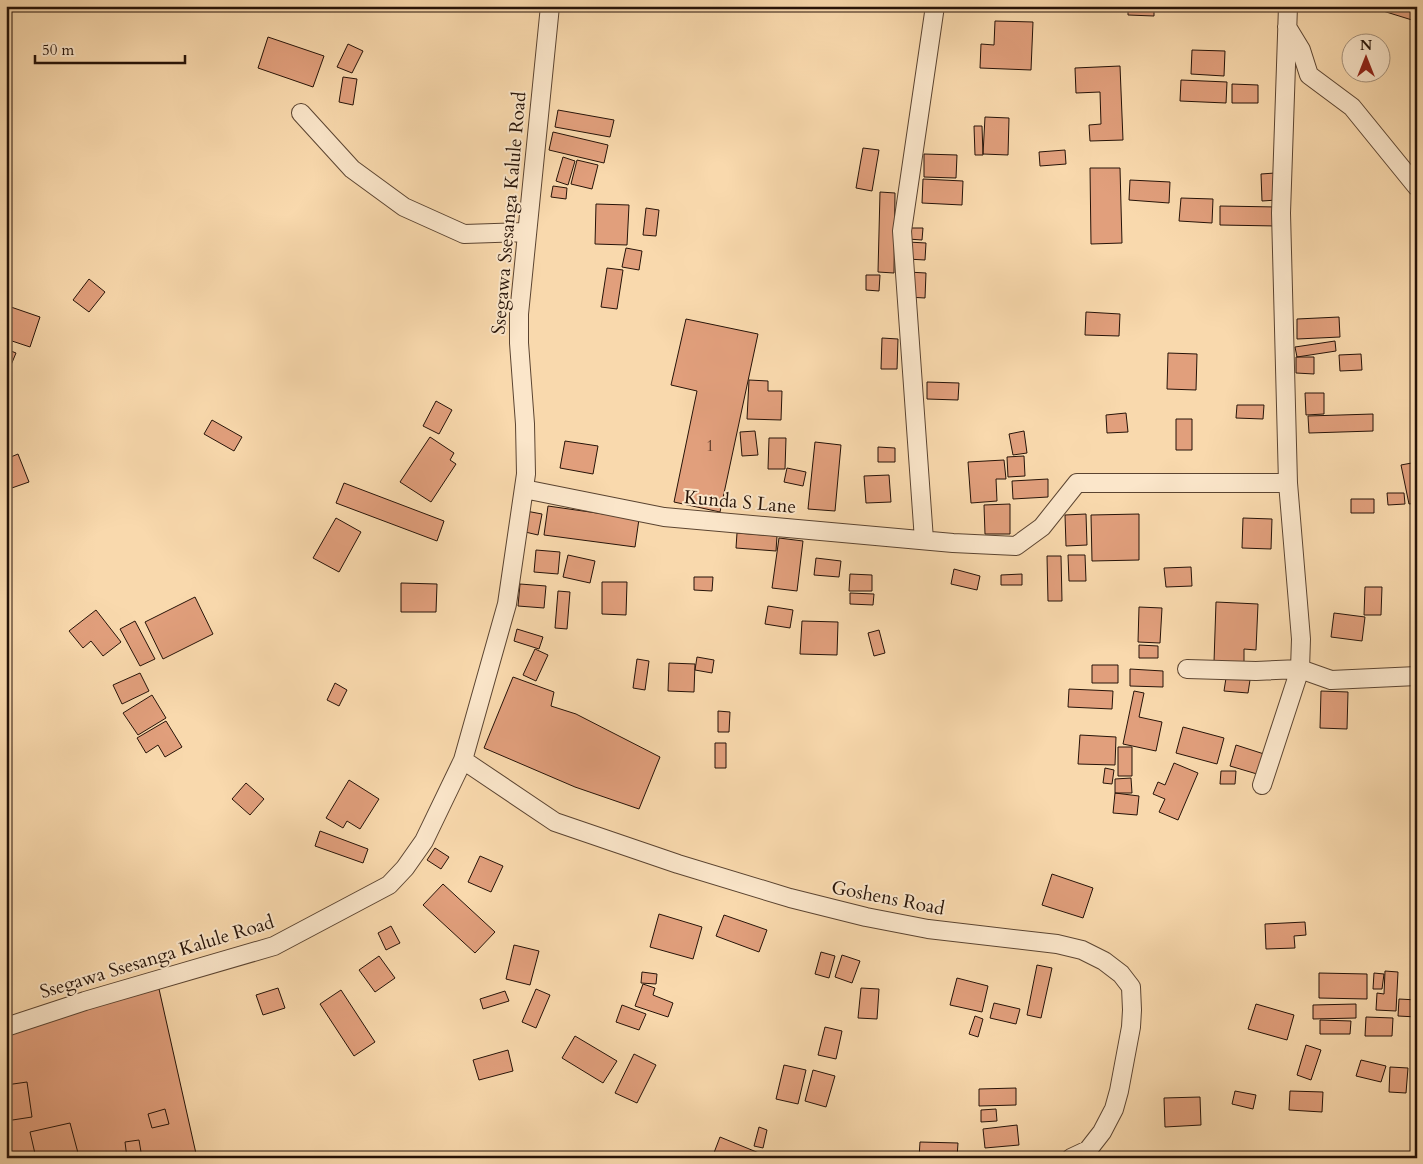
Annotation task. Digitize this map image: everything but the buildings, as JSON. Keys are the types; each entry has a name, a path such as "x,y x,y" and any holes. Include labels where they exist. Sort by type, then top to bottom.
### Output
{"street":[{"name":"Ssegawa Ssesanga Kalule Road","path":"6,1026 85,1000 274,946 389,885 405,868 424,841 463,760 507,604 526,474 519,314 550,6"},
{"path":"924,540 902,231 935,6"},
{"path":"1262,785 1300,669 1301,639 1288,483 1281,213 1288,6"},
{"path":"1287,28 1301,50 1309,76 1352,107 1417,187"},
{"path":"301,113 352,170 404,207 464,234 527,232"},
{"name":"Kunda S Lane","path":"524,489 664,517 953,543 1016,546 1042,527 1077,483 1288,483"},
{"path":"1187,669 1256,671 1300,669 1330,680 1417,676"},
{"name":"Goshens Road","path":"463,760 555,822 678,864 790,898 866,917 928,929 1057,944 1082,950 1104,961 1121,974 1131,987 1131,1027 1114,1109 1102,1132 1088,1150 1071,1158"}]}
